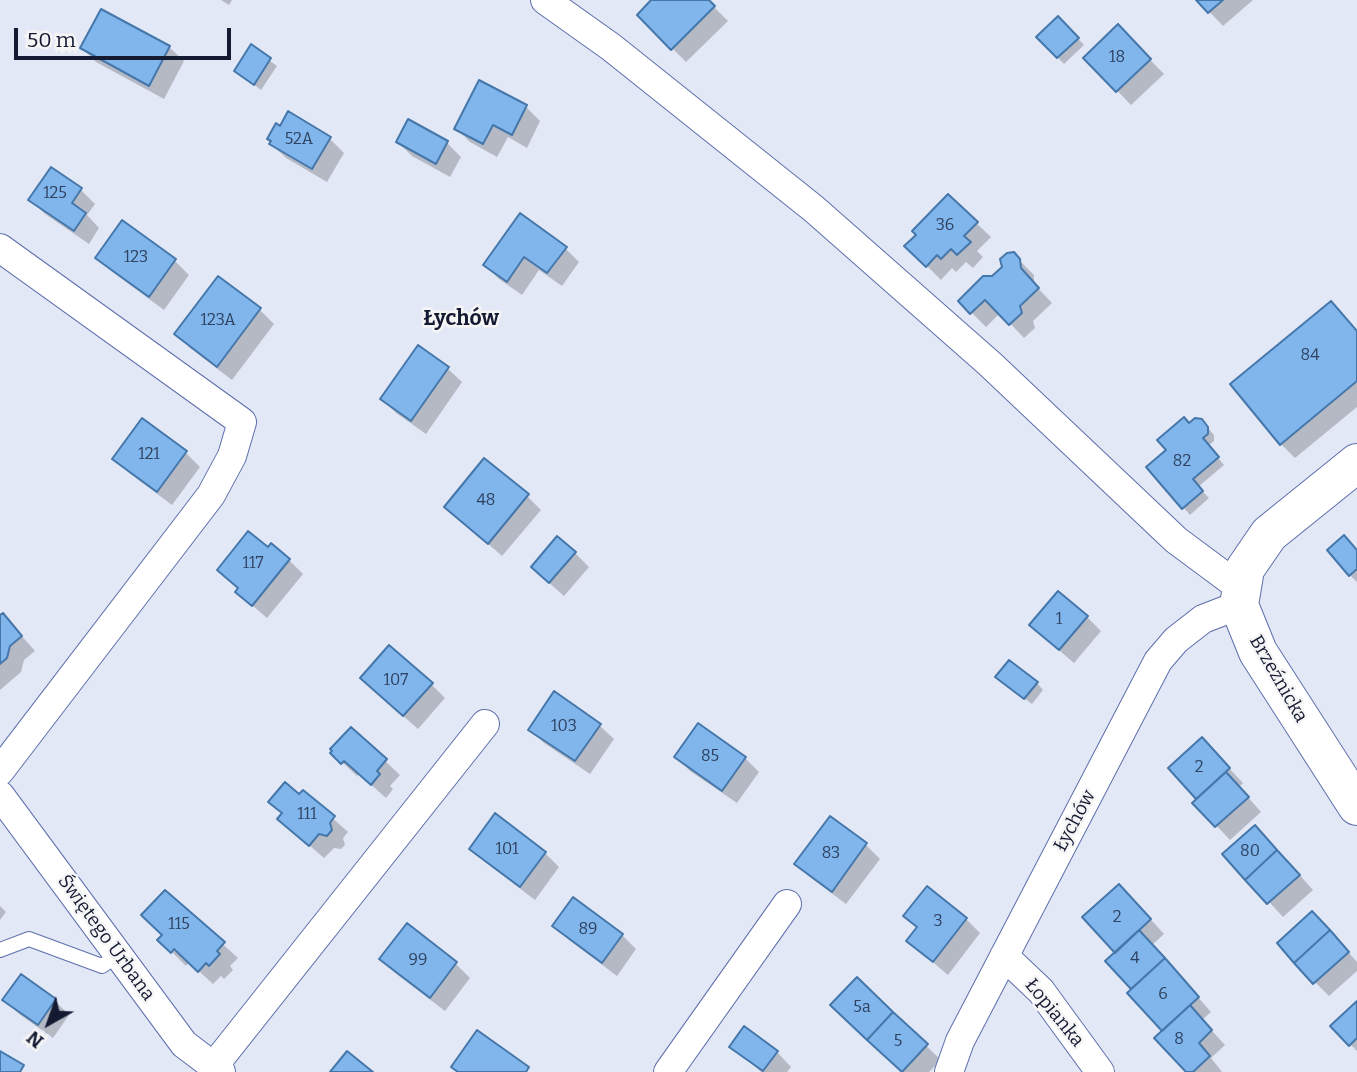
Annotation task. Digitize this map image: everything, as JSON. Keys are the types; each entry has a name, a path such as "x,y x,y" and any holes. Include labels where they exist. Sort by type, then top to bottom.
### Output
{"street":[{"path":"545,0 611,47 814,209 990,364 1240,597"},
{"path":"0,247 242,422 232,456 211,495 0,771"},
{"path":"1240,597 1245,569 1269,534 1357,463"},
{"name":"Brzeźnicka","path":"1240,597 1258,652 1357,806"},
{"name":"Łychów","path":"949,1072 960,1041 1158,661 1176,640 1203,619 1240,597"},
{"path":"217,1070 485,724"},
{"name":"Świętego Urbana","path":"0,795 184,1044 217,1070"},
{"path":"668,1072 787,904"},
{"name":"Łopianka","path":"1004,956 1041,991 1100,1072"}],"lane":[{"path":"0,950 29,940 102,966 118,955"}],"building":[{"path":"651,0 709,0 715,6 671,50 637,15"},
{"path":"1196,0 1223,0 1208,13"},
{"path":"101,9 170,46 149,86 80,48"},
{"path":"1058,16 1079,38 1057,58 1036,37"},
{"path":"1118,24 1151,59 1116,92 1083,58"},
{"path":"251,44 271,58 254,85 234,71"},
{"path":"479,80 527,105 512,135 493,125 483,144 454,129"},
{"path":"288,111 331,137 312,169 269,144 271,141 267,139 276,123 280,126"},
{"path":"408,119 448,141 436,164 396,142"},
{"path":"51,167 82,188 72,203 86,213 74,231 28,200"},
{"path":"948,194 978,222 964,236 971,242 957,255 951,249 941,259 937,255 926,267 904,246 916,235 912,231"},
{"path":"520,213 567,247 547,273 524,257 507,282 483,265"},
{"path":"122,220 176,259 149,297 95,258"},
{"path":"1014,252 1020,259 1021,268 1039,288 1020,306 1022,313 1009,325 985,300 970,314 958,301 983,276 992,276 1002,267 1000,259 1007,253"},
{"path":"218,276 261,308 217,367 174,334"},
{"path":"1331,301 1357,331 1357,381 1280,445 1230,384"},
{"path":"418,345 449,367 411,421 380,399"},
{"path":"1184,417 1189,423 1195,418 1202,419 1208,427 1208,434 1203,438 1219,457 1193,479 1203,491 1182,509 1146,467 1166,450 1157,440"},
{"path":"142,418 187,451 157,492 112,459"},
{"path":"484,458 529,494 488,544 444,507"},
{"path":"248,531 268,547 271,543 290,559 252,606 235,592 238,588 217,570"},
{"path":"1344,535 1357,550 1357,569 1349,576 1327,550"},
{"path":"557,536 576,552 549,583 531,567"},
{"path":"1058,591 1088,616 1059,650 1029,625"},
{"path":"3,613 22,636 10,646 7,658 0,664 0,615"},
{"path":"389,645 433,683 403,716 360,678"},
{"path":"1009,660 1038,682 1024,699 995,677"},
{"path":"554,691 601,724 575,761 528,730"},
{"path":"698,723 746,757 722,791 674,757"},
{"path":"351,727 387,759 377,771 380,774 371,785 344,761 341,764 330,753 330,749"},
{"path":"1202,737 1230,768 1196,799 1168,768"},
{"path":"1226,772 1249,797 1215,827 1192,803"},
{"path":"285,782 299,794 303,790 335,816 330,823 332,830 327,836 319,834 309,846 277,819 282,813 268,802"},
{"path":"495,813 546,852 520,887 469,849"},
{"path":"830,816 867,843 832,892 794,864"},
{"path":"1255,825 1277,850 1245,880 1222,854"},
{"path":"1277,850 1300,875 1267,904 1245,880"},
{"path":"1119,884 1151,919 1115,953 1082,917"},
{"path":"927,886 967,918 933,962 906,941 917,927 903,916"},
{"path":"165,890 225,942 217,951 220,954 209,966 206,963 198,972 174,949 171,953 157,940 162,935 141,915"},
{"path":"573,897 623,934 602,963 552,926"},
{"path":"1312,911 1330,930 1294,963 1277,943"},
{"path":"407,923 457,962 430,998 379,959"},
{"path":"1139,930 1165,958 1131,989 1105,961"},
{"path":"1330,930 1349,952 1313,984 1294,963"},
{"path":"1165,958 1199,997 1162,1031 1127,993"},
{"path":"21,974 56,999 38,1025 2,1000"},
{"path":"857,977 893,1012 867,1040 830,1005"},
{"path":"1357,1001 1357,1038 1349,1046 1330,1026"},
{"path":"1190,1005 1212,1030 1199,1043 1210,1056 1193,1072 1186,1072 1154,1038"},
{"path":"893,1012 928,1044 902,1072 867,1040"},
{"path":"744,1026 778,1051 763,1071 729,1047"},
{"path":"477,1030 529,1067 526,1072 458,1072 451,1067"},
{"path":"0,1051 24,1065 20,1072 0,1072"},
{"path":"347,1051 373,1072 330,1072"}],"district":[{"name":"Łychów","path":"461,319"}]}
